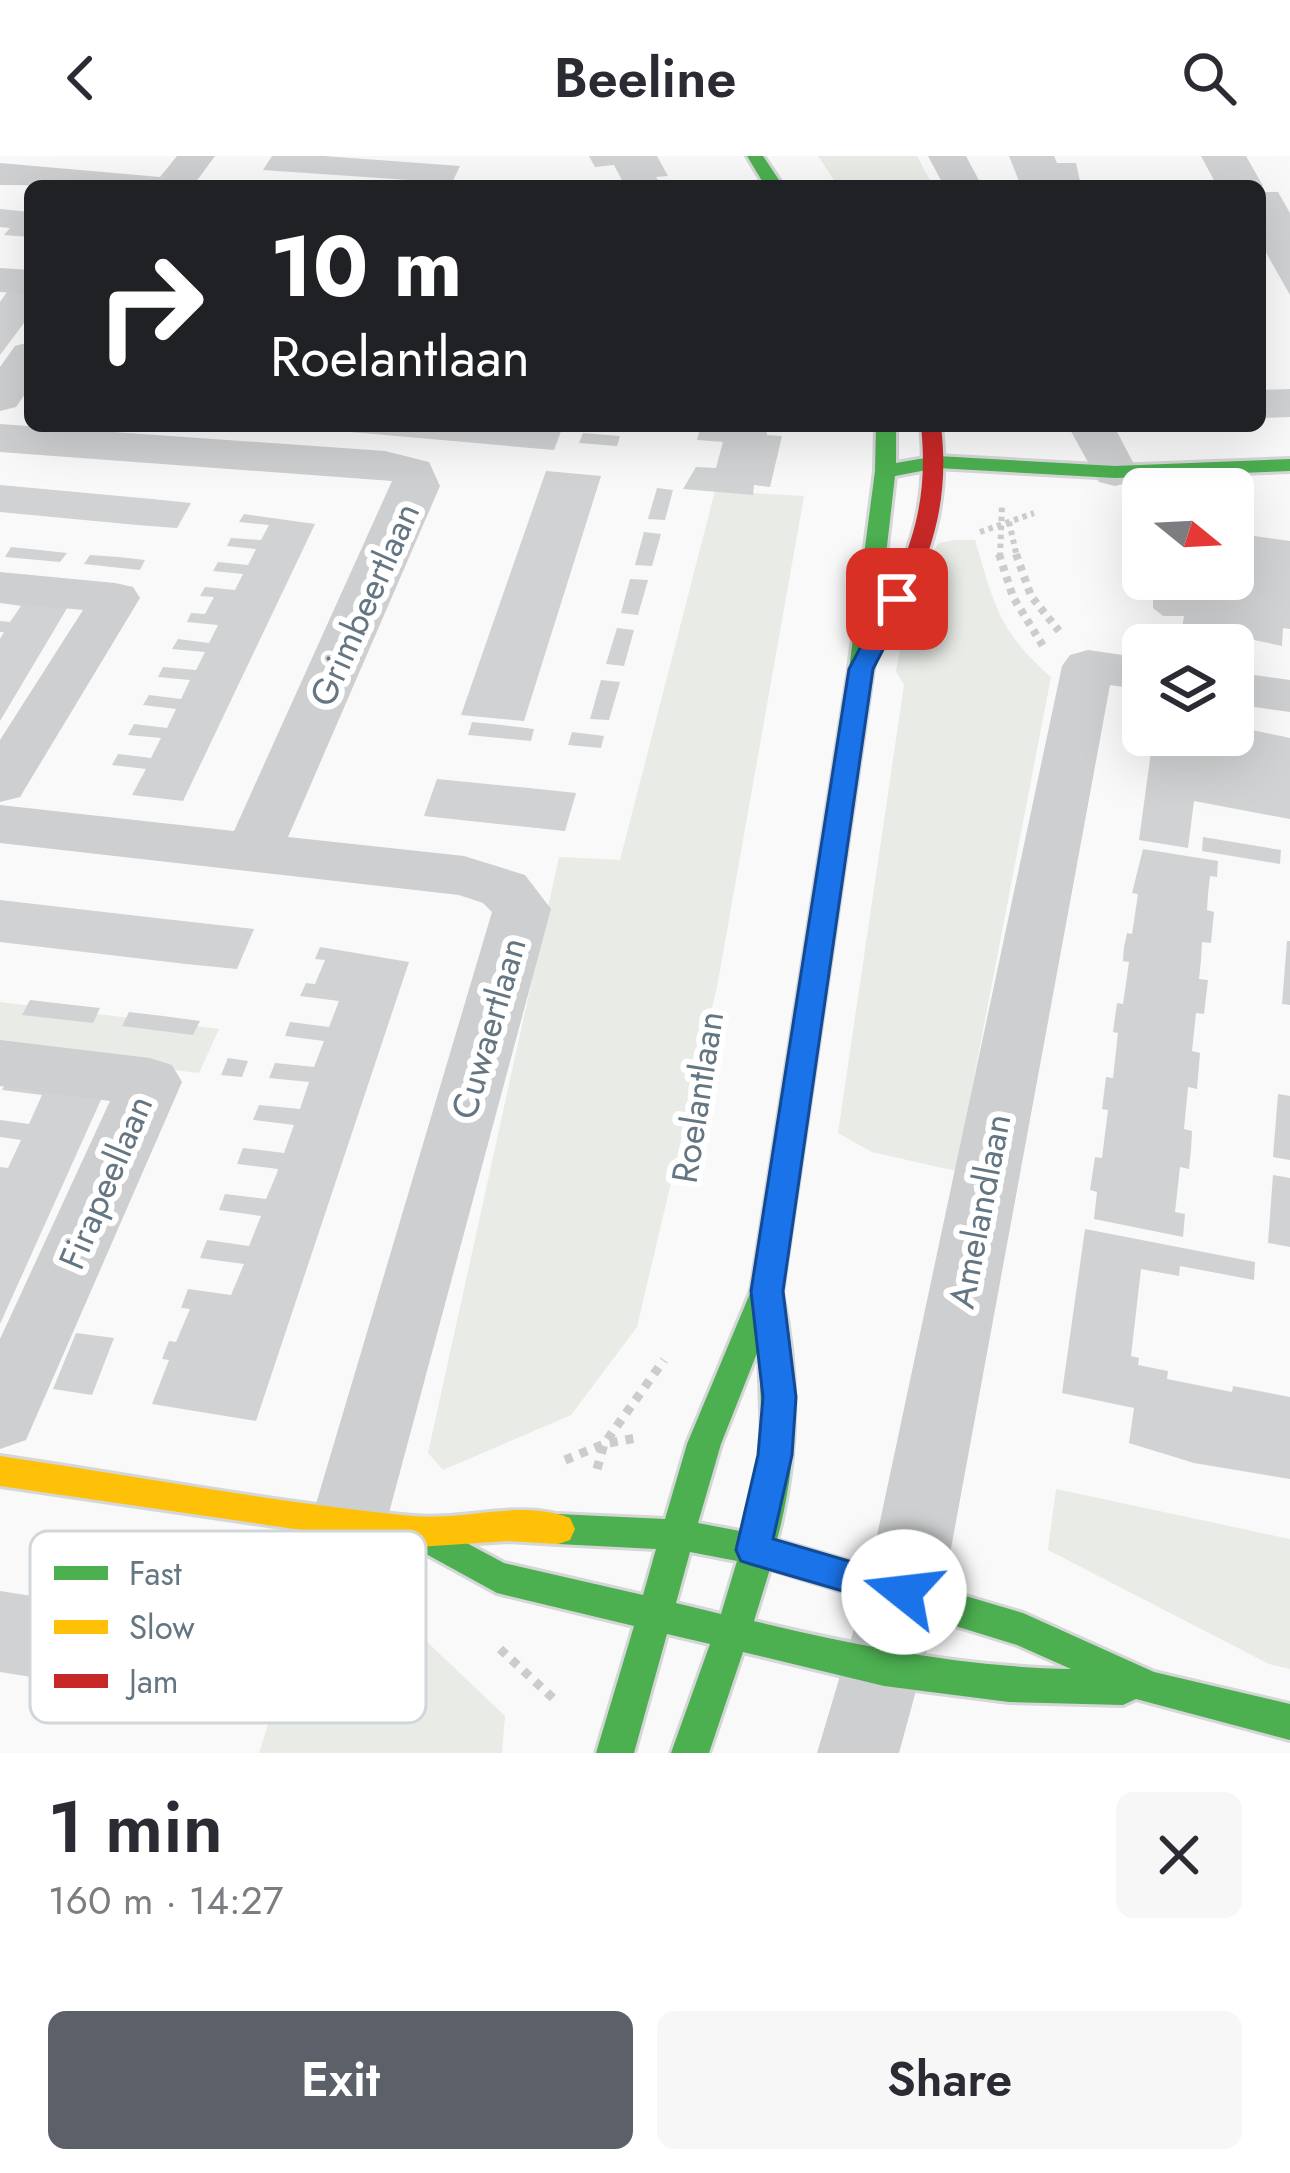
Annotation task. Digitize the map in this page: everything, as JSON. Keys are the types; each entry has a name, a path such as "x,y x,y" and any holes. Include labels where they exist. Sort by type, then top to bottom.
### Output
{"main road":[{"path":"615,1753 704,1444 767,1291 861,669 886,432"},
{"path":"861,669 934,528 932,432"},
{"path":"885,471 1115,472 1290,465"},
{"path":"936,474 999,487 1115,472"},
{"path":"690,1753 754,1550 775,1455 780,1397 767,1291"},
{"path":"0,1471 408,1531"},
{"path":"426,1531 582,1527 681,1535 754,1550 1023,1630 1150,1688 1290,1722"},
{"path":"426,1537 496,1577 884,1669 1009,1685 1150,1688"}],"street":[{"path":"178,180 196,156"},
{"path":"0,175 68,180"},
{"path":"0,398 24,364"},
{"path":"1094,432 1115,472"},
{"name":"Grimbeertlaan","path":"0,438 192,440 412,472 417,486 253,851"},
{"path":"0,587 115,598 0,784"},
{"name":"Amelandlaan","path":"858,1753 904,1592 1115,670"},
{"path":"1254,691 1290,696"},
{"name":"Cuwaertlaan","path":"0,824 464,875 504,889 522,909 348,1525"},
{"name":"Firapeellaan","path":"0,1064 150,1082 0,1418"}],"path":[{"path":"999,487 998,562 1014,602 1041,645 1115,670"},
{"path":"1008,521 1018,567 1050,624 1115,670"},
{"path":"582,1527 604,1444 675,1346"},
{"path":"559,1704 557,1648 567,1596"}],"shaded area":[{"path":"818,156 917,156 930,180 834,180"},
{"path":"715,491 804,496 717,987 637,1327 571,1415 443,1470 428,1453 559,857 620,860"},
{"path":"975,540 1009,631 1051,677 956,1171 872,1152 838,1133 904,685 896,671 914,576 939,543"},
{"path":"0,1002 219,1029 199,1073 0,1049"},
{"path":"1056,1489 1290,1539 1290,1669 1269,1664 1048,1550"},
{"path":"426,1641 505,1716 502,1753 259,1753 269,1723 426,1723"}],"building":[{"path":"272,156 460,166 453,180 263,170"},
{"path":"589,156 657,156 668,176 622,180 614,165 595,167"},
{"path":"1009,156 1054,156 1057,163 1076,163 1080,180 1019,180"},
{"path":"1201,156 1246,156 1260,180 1214,180"},
{"path":"1266,192 1278,192 1290,213 1290,295 1266,253"},
{"path":"0,209 24,211 24,237 4,235 10,228 0,227"},
{"path":"10,288 24,289 24,323 0,355 0,302"},
{"path":"1290,389 1290,417 1266,418 1266,390"},
{"path":"351,432 561,432 554,450"},
{"path":"699,432 782,436 770,487 754,485 753,495 683,489 696,467 716,468 723,442 697,440"},
{"path":"583,433 620,436 617,446 579,443"},
{"path":"546,471 601,476 524,721 461,715"},
{"path":"0,485 191,503 177,528 137,525 0,512"},
{"path":"657,488 673,490 665,520 648,519"},
{"path":"244,514 315,524 183,801 132,795 146,769 112,765 118,754 151,758 161,738 128,735 134,724 167,728 176,709 143,705 149,695 181,699 190,680 158,677 163,667 196,670 205,652 172,649 178,639 209,643 218,625 187,622 191,613 205,614 214,597 200,596 205,587 235,590 243,574 213,571 218,562 248,565 256,549 227,546 231,538 261,540 269,525 239,522"},
{"path":"644,532 661,534 652,566 635,565"},
{"path":"1254,536 1290,541 1290,629 1283,628 1282,646 1254,640 1254,624 1183,624 1184,616 1163,616 1153,608 1153,600 1254,600"},
{"path":"11,547 67,553 60,562 5,557"},
{"path":"90,555 145,560 140,570 84,564"},
{"path":"630,579 648,580 638,615 621,613"},
{"path":"0,594 69,605 0,721 0,639 4,632 0,632 0,621 10,622 21,606 0,603"},
{"path":"617,628 634,630 624,666 606,664"},
{"path":"601,680 620,682 609,720 590,719"},
{"path":"472,722 534,729 531,741 468,735"},
{"path":"1254,730 1290,738 1290,819 1194,801 1188,848 1139,840 1150,756 1254,756"},
{"path":"572,732 604,736 601,748 568,745"},
{"path":"437,779 576,793 565,831 424,816"},
{"path":"1203,837 1281,850 1280,864 1202,851"},
{"path":"1143,849 1218,861 1217,877 1210,876 1208,894 1207,910 1214,912 1211,943 1202,942 1199,979 1208,980 1204,1014 1196,1013 1192,1051 1200,1053 1197,1089 1188,1087 1184,1129 1192,1131 1189,1169 1180,1167 1175,1212 1185,1214 1183,1237 1094,1219 1097,1192 1090,1190 1095,1157 1102,1158 1108,1110 1102,1109 1106,1077 1113,1078 1117,1003 1123,1004 1129,962 1123,961 1124,947 1127,933 1132,934 1138,894 1132,893"},
{"path":"0,900 254,929 237,969 186,964 0,942"},
{"path":"1290,941 1290,1005 1282,1004"},
{"path":"320,947 409,962 256,1421 152,1404 169,1360 162,1359 169,1341 176,1342 190,1309 181,1308 188,1289 231,1295 244,1264 200,1258 207,1240 249,1246 261,1216 219,1210 225,1194 266,1199 277,1173 278,1169 237,1164 243,1148 284,1153 294,1125 253,1120 259,1105 300,1109 309,1082 269,1078 275,1063 314,1067 324,1041 285,1036 290,1022 329,1027 339,1001 300,996 306,983 315,984 325,960 315,959"},
{"path":"30,1000 100,1008 93,1023 22,1015"},
{"path":"129,1012 200,1021 193,1035 122,1026"},
{"path":"228,1058 248,1061 242,1077 221,1075"},
{"path":"10,1075 104,1093 0,1324 0,1167 8,1168 21,1140 0,1137 0,1120 29,1124 42,1095 2,1090"},
{"path":"1278,1094 1290,1096 1290,1160 1273,1157"},
{"path":"1273,1175 1290,1178 1290,1247 1268,1243"},
{"path":"1085,1229 1255,1262 1254,1280 1180,1266 1179,1276 1141,1269 1131,1356 1139,1358 1138,1365 1168,1371 1167,1379 1290,1397 1290,1479 1194,1463 1129,1443 1134,1408 1062,1393"},
{"path":"76,1333 114,1338 92,1395 53,1389"},
{"path":"0,1591 30,1596 30,1677 0,1672"}],"traffic: fast":[{"path":"755,156 770,180"},
{"path":"615,1753 704,1444 767,1291 861,669 886,432"},
{"path":"885,471 937,462 1115,472 1290,465"},
{"path":"690,1753 750,1578 772,1487 780,1396 767,1295"},
{"path":"558,1529 681,1535 754,1549 1023,1630 1151,1688 1290,1722"},
{"path":"426,1537 497,1577 884,1669 1009,1685 1123,1688"}],"traffic: slow":[{"path":"0,1471 411,1531"},
{"path":"426,1531 508,1526 558,1529"}],"traffic: jam":[{"path":"879,634 925,534 934,485 932,432"}],"route":[{"path":"897,599 861,669 767,1291 780,1397 775,1455 754,1550 904,1592"}]}
